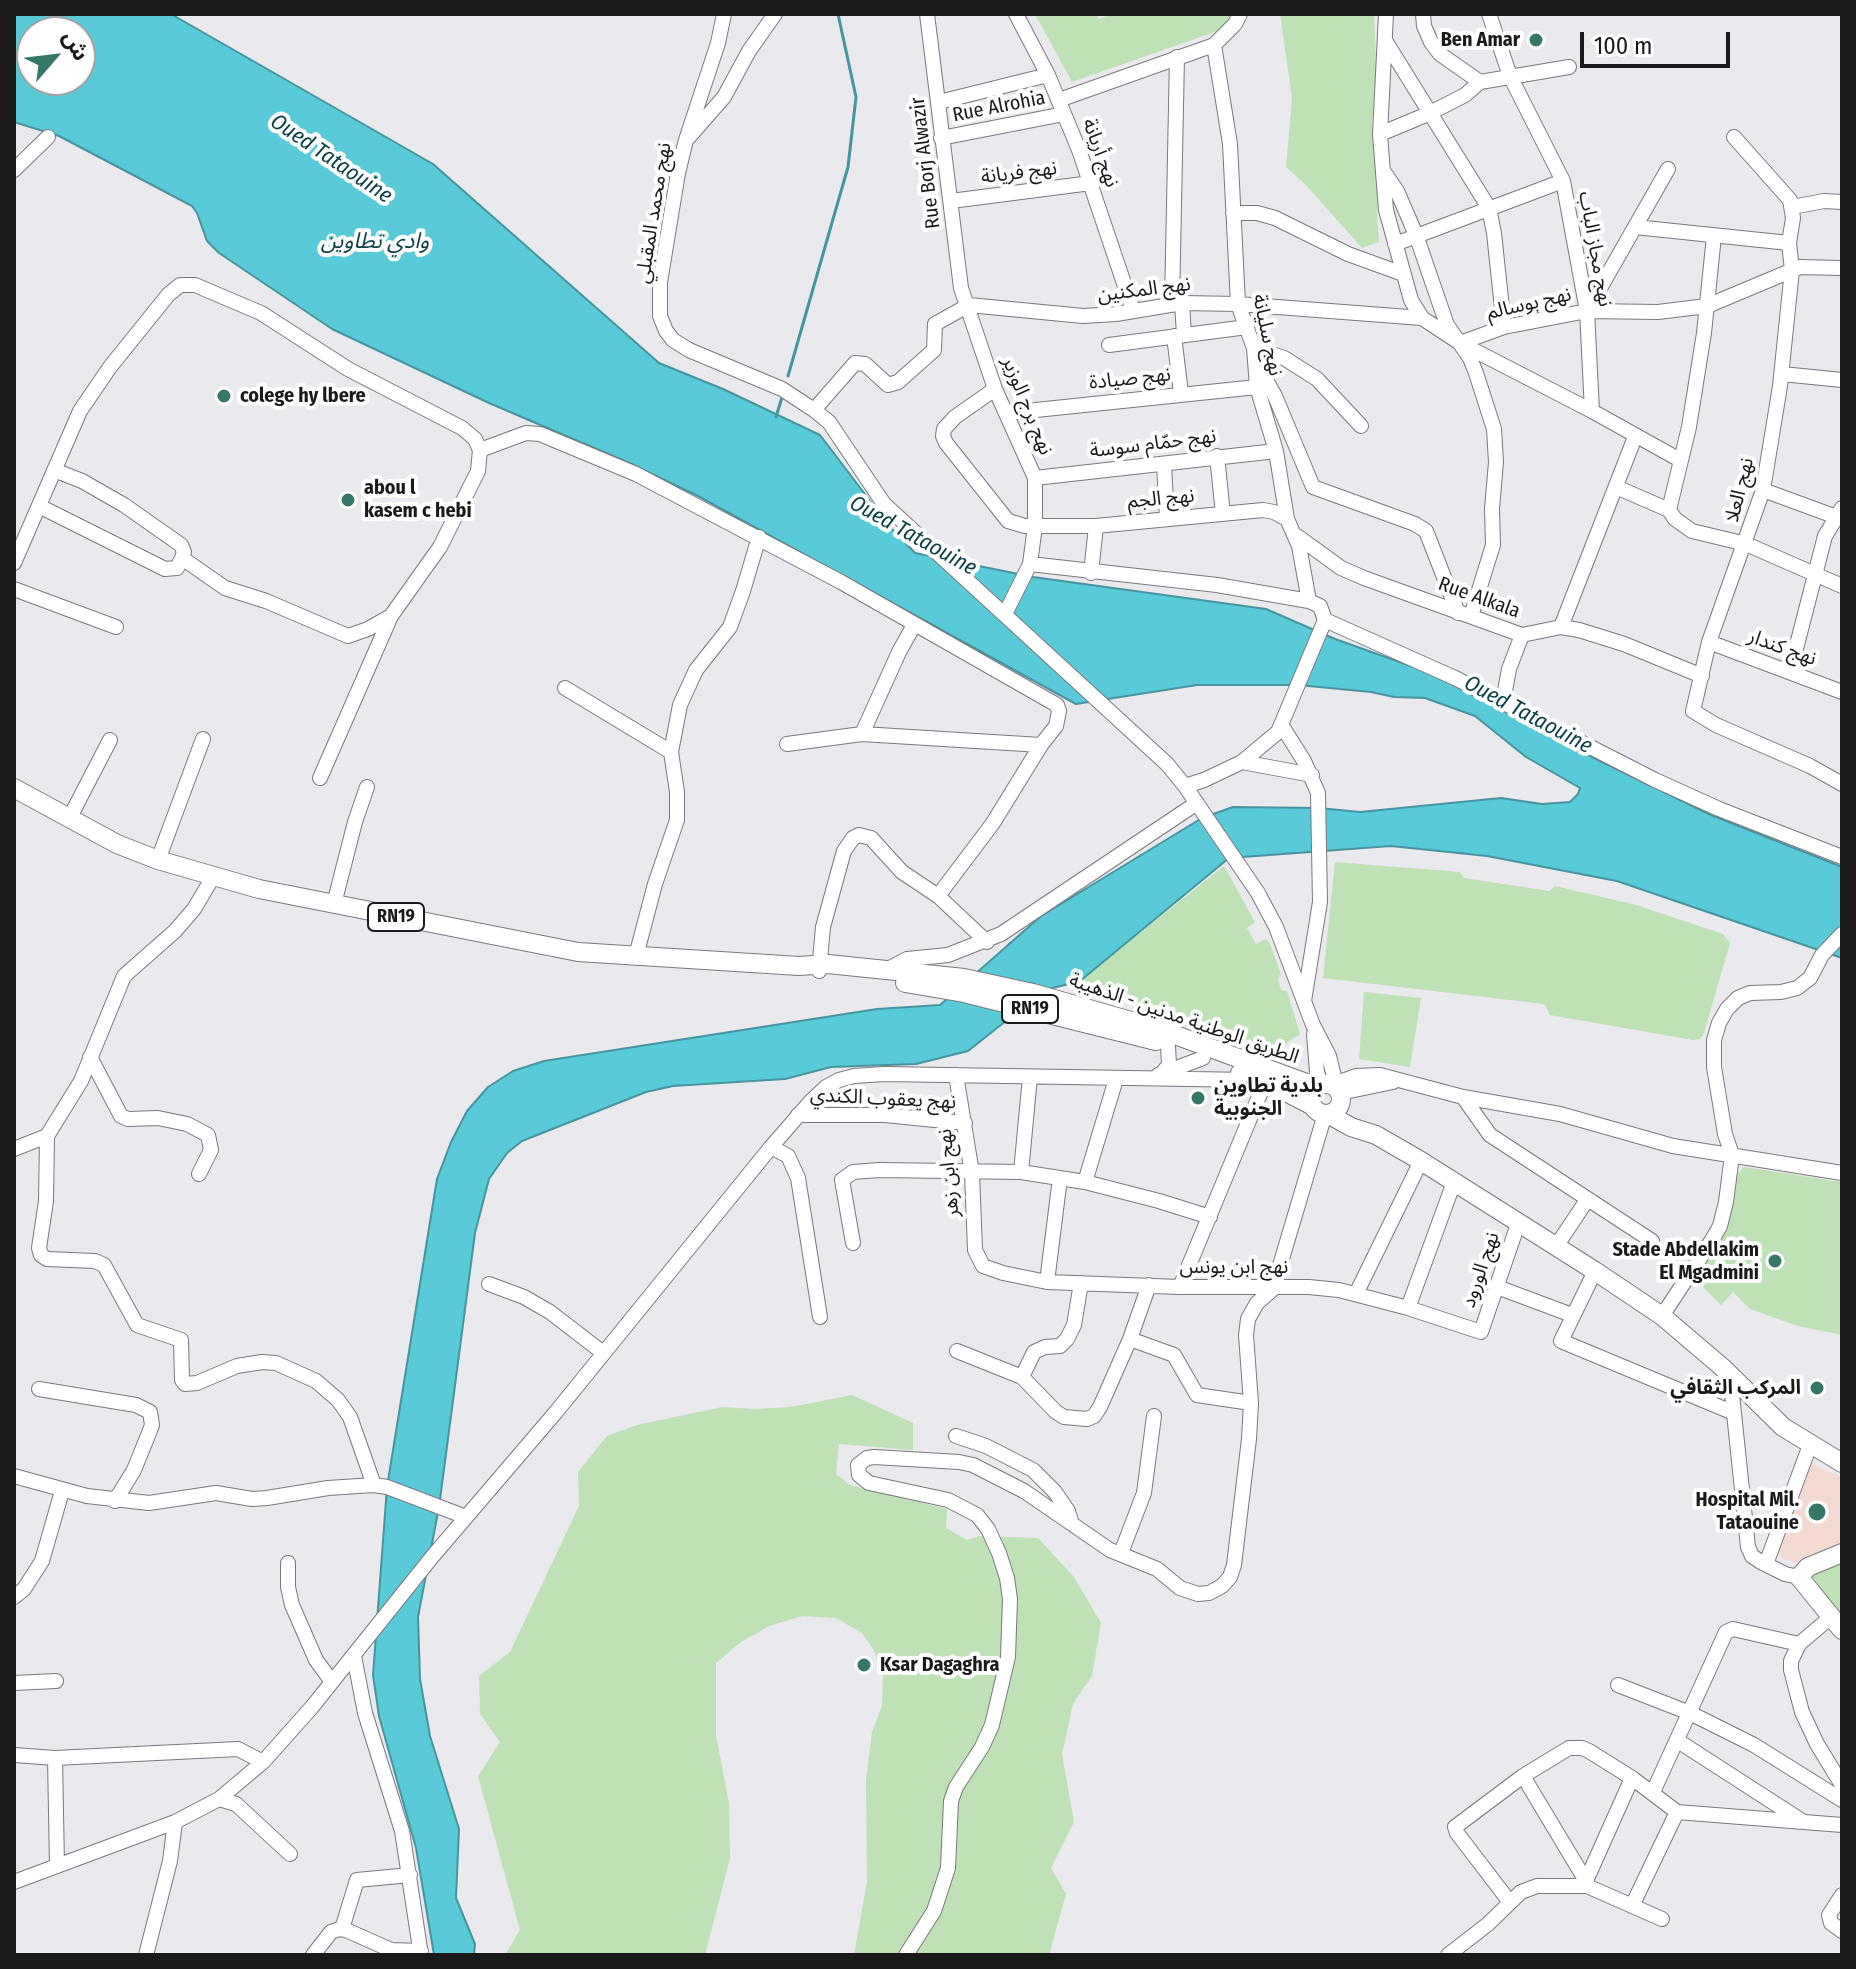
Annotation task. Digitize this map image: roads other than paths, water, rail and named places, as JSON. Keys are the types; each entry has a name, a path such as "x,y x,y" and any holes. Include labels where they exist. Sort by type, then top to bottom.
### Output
{"main road":[{"name":"الطريق الوطنية مدنين - الذهيبة","path":"14,788 117,844 213,877 578,952 799,966 906,978 964,978 1033,993 1329,1096 1351,1127 1376,1135 1421,1161 1557,1245 1662,1316 1730,1375 1783,1427 1842,1463"},
{"name":"الطريق الوطنية مدنين - الذهيبة","path":"819,968 886,970 906,978"},
{"name":"الطريق الوطنية مدنين - الذهيبة","path":"1205,1053 1262,1081 1329,1096"},
{"path":"1837,1623 1799,1577 1808,1567 1842,1553"}],"street":[{"name":"نهج محمد المقبلي","path":"724,14 718,43 686,140 660,282 660,316 666,331 673,340 689,350 782,389 829,422 884,504 1167,764 1258,893 1276,927 1313,1025 1317,1072 1329,1096"},
{"path":"686,140 724,97 749,51 775,14"},
{"name":"Rue Borj Alwazir","path":"927,14 960,281 969,305"},
{"name":"نهج أريانة","path":"1016,14 1062,107 1133,310"},
{"path":"1214,45 1235,24 1240,14"},
{"path":"1386,14 1380,134 1386,210 1411,300 1422,318"},
{"path":"1423,14 1424,26 1440,54 1480,82"},
{"name":"نهج مجاز الباب","path":"1489,14 1510,76 1563,181 1587,311 1592,411"},
{"path":"1386,42 1489,208 1504,327"},
{"name":"Rue Alrohia","path":"941,138 1062,107 1177,57 1214,45"},
{"name":"نهج سليانة","path":"1214,45 1230,144 1238,304 1254,348 1257,387 1276,451 1287,519 1297,536 1309,601 1320,606 1325,622"},
{"path":"1177,57 1177,303 1181,393"},
{"path":"1380,134 1465,95 1480,82 1569,67"},
{"path":"939,102 1048,75"},
{"path":"14,170 48,137"},
{"path":"1734,137 1784,191 1792,207 1824,201 1842,202"},
{"path":"1587,311 1668,169"},
{"path":"1384,172 1397,191 1416,235 1447,325 1476,373 1496,444 1493,545 1465,614"},
{"path":"1395,244 1563,181"},
{"name":"نهج فريانة","path":"951,201 1091,183"},
{"name":"نهج العلا","path":"1792,207 1789,243 1792,270 1782,374 1763,490 1709,642 1693,711 1716,725 1810,766 1842,784"},
{"path":"1233,213 1257,213 1275,218 1348,254 1403,274"},
{"path":"1635,227 1789,243"},
{"path":"1669,510 1689,427 1714,236"},
{"name":"نهج بوسالم","path":"1460,343 1504,327 1587,311 1646,313 1707,306 1792,270 1813,265 1842,268"},
{"path":"14,563 71,427 90,395 168,295 187,283 261,313 348,369 462,428 475,439 480,450 478,471 440,547 391,616 320,778"},
{"name":"نهج المكنين","path":"969,305 1083,316 1177,303 1238,304 1422,318 1460,343 1680,460"},
{"path":"814,410 855,363 865,364 888,385 898,382 934,350 935,324 969,305"},
{"name":"نهج برج الوزير","path":"969,305 995,389 1035,478 1035,526 1029,568"},
{"path":"1109,345 1247,327"},
{"path":"1254,348 1284,358 1317,379 1361,426"},
{"path":"1257,364 1275,396 1313,487 1415,524 1426,531 1465,614"},
{"path":"1782,374 1842,380"},
{"name":"نهج صيادة","path":"1007,413 1257,387"},
{"path":"995,389 955,417 944,429 943,436 1003,516 1015,524 1035,526"},
{"path":"480,450 511,437 526,433 540,434 636,474 759,537 1057,705 1059,719 993,823 938,896"},
{"path":"1561,627 1635,437"},
{"name":"نهج حمّام سوسة","path":"1035,478 1276,451"},
{"path":"1217,456 1223,514"},
{"path":"1164,465 1167,519"},
{"path":"39,506 162,568 174,569 182,558 184,552 181,545 124,505 54,470"},
{"path":"1616,487 1669,510 1675,519 1692,531 1746,544 1842,586"},
{"path":"1763,490 1840,515 1825,536 1790,672"},
{"name":"نهج الجم","path":"1035,526 1096,526 1263,510 1287,519"},
{"path":"1091,573 1096,526"},
{"name":"Rue Alkala","path":"1297,536 1341,568 1522,635 1561,627 1624,644 1702,676"},
{"path":"636,956 655,884 677,820 677,792 671,752 686,689 696,670 730,627 759,537"},
{"path":"182,558 225,588 266,601 342,634 353,636 391,616"},
{"path":"1005,614 1029,568 1217,585 1309,601"},
{"path":"14,589 116,627"},
{"path":"1185,786 1242,762 1272,738 1282,726 1325,622 1503,702 1655,780 1719,809 1842,857"},
{"path":"862,734 914,625"},
{"path":"1503,702 1509,669 1522,635"},
{"name":"نهج كندار","path":"1709,642 1842,692"},
{"path":"565,688 671,752"},
{"path":"1282,726 1312,775 1319,805 1320,902 1304,1001"},
{"path":"787,744 862,734 1041,745"},
{"path":"158,860 203,739"},
{"path":"69,819 110,740"},
{"path":"1242,762 1312,775"},
{"path":"334,904 367,787"},
{"path":"886,970 907,959 948,955 987,942 1200,809"},
{"path":"819,968 823,927 844,851 853,838 866,835 902,872 938,896 987,942"},
{"path":"213,877 194,909 175,931 124,976 81,1081 47,1136 46,1201 39,1248 41,1255 47,1259 101,1262 137,1325 181,1340 184,1346 182,1380 185,1384 190,1385 237,1366 262,1362 298,1370 316,1381 338,1400 350,1417 374,1485"},
{"path":"1662,1316 1720,1226 1732,1155 1725,1134 1714,1067 1714,1040 1719,1023 1738,998 1750,993 1797,988 1810,978 1822,955 1842,934"},
{"path":"1161,1039 1169,1065 1162,1073"},
{"path":"1142,1080 1205,1053"},
{"path":"90,1057 121,1116 128,1119 158,1118 187,1124 208,1135 211,1150 199,1174"},
{"path":"14,1882 175,1822 219,1799 263,1762 556,1412 798,1115 826,1087 839,1080 884,1074 1262,1081 1180,1287"},
{"name":"نهج ابن زهر","path":"956,1075 972,1173 975,1250 983,1266"},
{"path":"1021,1172 1030,1077"},
{"path":"1085,1182 1116,1079"},
{"path":"906,1955 934,1911 948,1868 951,1801 956,1787 992,1725 1008,1657 1010,1599 999,1553 988,1529 977,1515 948,1500 869,1483 859,1475 858,1465 874,1457 973,1465 1024,1491 1110,1550 1147,1563 1189,1592 1209,1593 1222,1586 1230,1577 1234,1565 1251,1403 1246,1349 1248,1319 1257,1303 1273,1289 1329,1096 1397,1081 1463,1097 1560,1114 1673,1146 1842,1173"},
{"path":"1463,1097 1490,1135 1652,1241"},
{"name":"نهج يعقوب الكندي","path":"798,1115 885,1115 965,1123"},
{"path":"14,1149 47,1136"},
{"path":"771,1147 788,1156 798,1178 820,1317"},
{"path":"1356,1294 1421,1161"},
{"path":"853,1243 842,1180 853,1172 879,1170 1021,1172 1085,1182 1210,1217"},
{"path":"1047,1282 1060,1178"},
{"path":"1408,1308 1454,1182"},
{"path":"1557,1245 1587,1200"},
{"name":"نهج الورود","path":"1481,1332 1519,1221"},
{"name":"نهج ابن يونس","path":"983,1266 1047,1282 1273,1289 1309,1287 1356,1294 1481,1332"},
{"path":"1595,1271 1561,1341 1734,1413"},
{"path":"1022,1377 1034,1352 1060,1346 1067,1339 1074,1325 1081,1283"},
{"path":"489,1284 524,1297 550,1312 602,1352"},
{"path":"957,1351 1022,1377 1064,1417 1087,1419 1094,1416 1100,1407 1130,1339 1149,1285"},
{"path":"1497,1287 1572,1315"},
{"path":"1130,1339 1174,1355 1197,1395 1251,1403"},
{"path":"1730,1375 1748,1547 1752,1556 1785,1574 1799,1577"},
{"path":"39,1389 136,1405 150,1412 152,1425 149,1433 134,1470 115,1501"},
{"path":"1121,1553 1144,1493 1154,1416"},
{"path":"956,1436 986,1446 1033,1470 1055,1492 1068,1511 1072,1525"},
{"path":"1766,1564 1810,1445"},
{"path":"14,1476 62,1491 115,1501 149,1503 216,1493 252,1499 374,1485 466,1517"},
{"path":"14,1597 24,1589 42,1561 62,1491"},
{"path":"288,1563 292,1605 316,1660 332,1682"},
{"path":"1837,1623 1799,1644 1791,1661 1791,1670 1802,1712 1842,1785"},
{"path":"1653,1792 1729,1630 1742,1630 1799,1644"},
{"path":"313,1955 331,1932 342,1929 391,1950 421,1953 402,1831 365,1713 354,1656"},
{"path":"14,1683 56,1681"},
{"path":"1618,1685 1690,1713 1754,1745 1842,1800"},
{"path":"1678,1741 1806,1823"},
{"path":"1509,1901 1455,1827 1523,1776 1569,1748 1589,1751 1653,1792 1677,1812 1842,1825"},
{"path":"14,1755 55,1758 238,1749 263,1762"},
{"path":"55,1758 57,1866"},
{"path":"1523,1776 1587,1883"},
{"path":"1587,1883 1632,1778"},
{"path":"219,1799 236,1804 290,1854"},
{"path":"1632,1906 1677,1812"},
{"path":"146,1955 170,1861 175,1822"},
{"path":"342,1929 357,1880 410,1875"},
{"path":"1448,1955 1528,1888 1587,1883 1662,1919"},
{"path":"1842,1895 1829,1915 1831,1923 1842,1931"}],"water":[{"name":"وادي تطاوين","path":"14,14 171,14 433,164 659,363 820,435 890,527 915,553 1033,577 1266,609 1335,639 1442,677 1586,754 1711,815 1842,867 1842,958 1617,881 1487,856 1391,846 1229,858 1080,981 1045,990 968,1051 916,1064 831,1067 785,1079 673,1086 646,1092 522,1141 507,1153 489,1179 475,1233 439,1507 418,1617 420,1679 430,1736 459,1829 456,1898 475,1944 474,1955 434,1955 416,1848 379,1716 373,1675 387,1487 437,1179 467,1111 488,1087 513,1071 544,1061 877,1009 940,1005 1041,916 1202,818 1233,807 1360,812 1501,798 1542,804 1570,802 1580,788 1526,757 1475,716 1425,698 1298,685 1197,685 1076,704 698,496 332,329 219,253 207,241 192,206 59,136 14,122"}],"waterway":[{"path":"788,376 848,167 856,97 838,14"},
{"path":"776,417 783,394"}],"place":[{"name":"Ben Amar","path":"1536,40"},
{"name":"colege hy lbere","path":"224,396"},
{"name":"abou l kasem c hebi","path":"348,500"},
{"name":"بلدية تطاوين الجنوبية","path":"1198,1098"},
{"name":"Stade Abdelاakim El Mgadmini","path":"1775,1261"},
{"name":"المركب الثقافي","path":"1817,1388"},
{"name":"Hospital Mil. Tataouine","path":"1817,1512"},
{"name":"Ksar Dagaghra","path":"864,1665"}],"water label":[{"name":"Oued Tataouine","path":"331,159"},
{"name":"Oued Tataouine","path":"913,536"},
{"name":"Oued Tataouine","path":"1528,715"}]}
